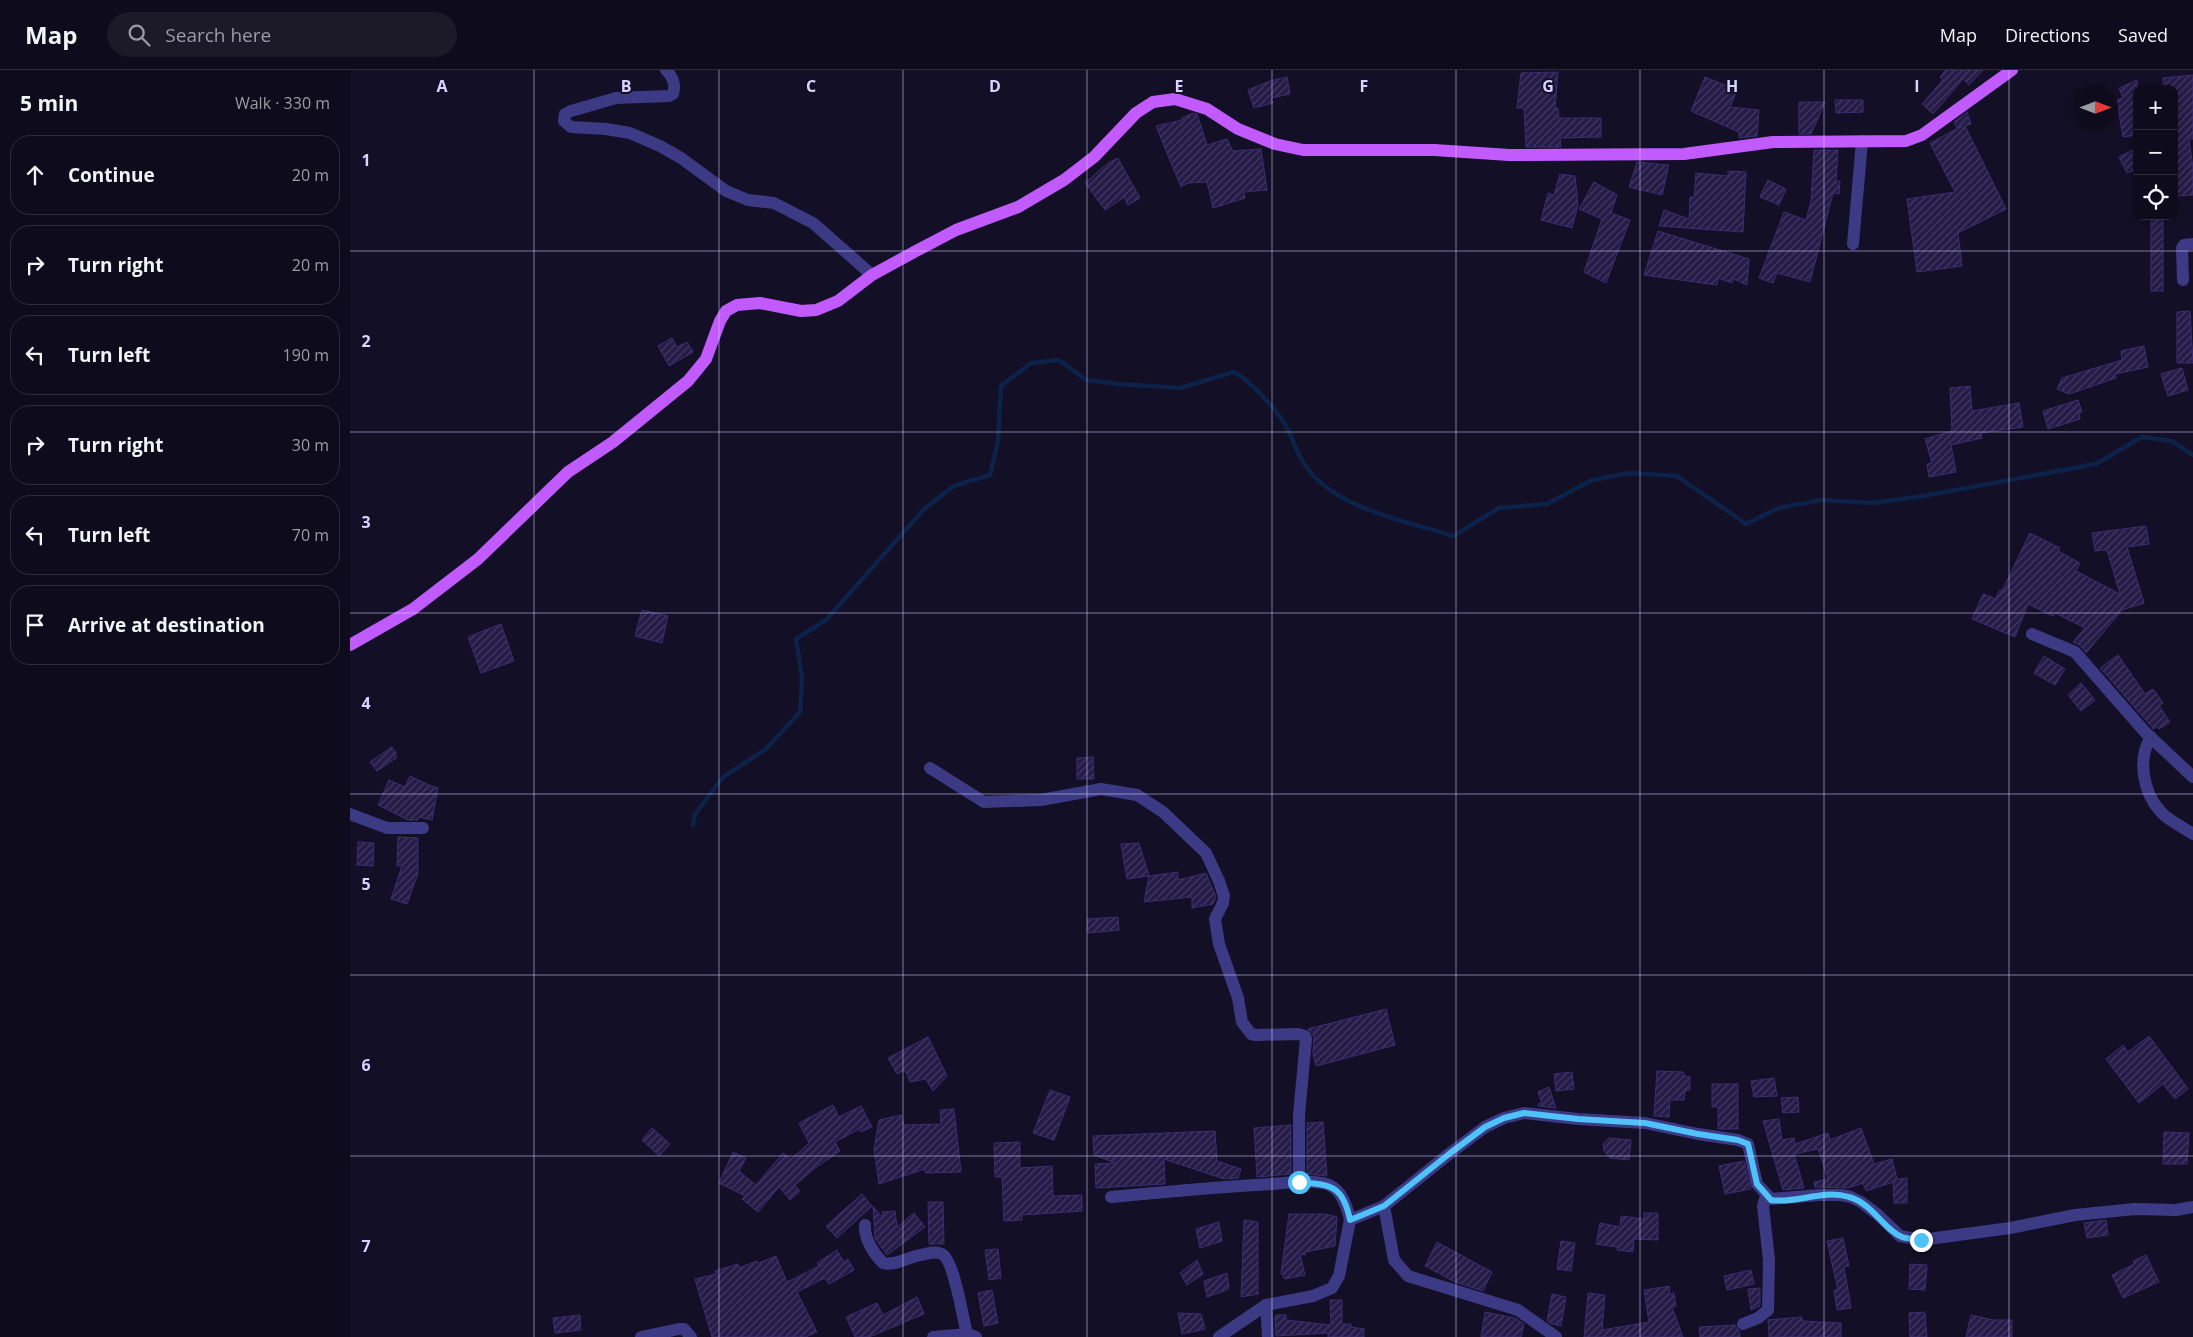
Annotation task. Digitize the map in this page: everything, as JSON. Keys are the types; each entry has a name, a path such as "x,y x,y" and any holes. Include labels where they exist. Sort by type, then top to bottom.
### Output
{"main road":[{"path":"350,645 413,609 478,559 568,472 612,442 688,381 706,359 720,321 726,311 737,305 760,303 801,310 816,310 838,301 872,275 956,230 1018,208 1048,190 1094,157 1136,113 1153,102 1175,99 1207,109 1238,128 1274,144 1303,150 1434,150 1509,155 1684,154 1774,142 1906,141 1922,135 2012,70"}],"street":[{"path":"666,70 673,78 675,89 673,94 669,96 616,98 571,111 565,114 564,122 571,126 606,128 630,133 660,146 681,158 726,191 748,200 774,203 813,223 872,275"},
{"path":"1853,244 1862,141"},
{"path":"2183,280 2182,248 2184,245 2193,244"},
{"path":"2032,634 2075,652 2151,737 2193,777"},
{"path":"2151,737 2144,748 2143,763 2144,781 2150,797 2161,813 2193,834"},
{"path":"930,768 984,802 1040,800 1101,789 1137,795 1164,812 1200,846 1206,853 1222,890 1223,903 1215,919 1216,930 1225,964 1238,998 1242,1022 1251,1034 1298,1034 1306,1039 1299,1115 1299,1182"},
{"path":"350,814 387,828 424,828"},
{"path":"1350,1220 1384,1206 1485,1127 1504,1118 1524,1113 1578,1119 1645,1123 1744,1142 1750,1148 1757,1184 1766,1196 1777,1200 1819,1195 1851,1197 1877,1214 1900,1236 1921,1240 2010,1228 2075,1215 2135,1209 2176,1210 2193,1207"},
{"path":"1111,1197 1187,1189 1299,1182 1328,1185 1340,1194 1348,1209 1350,1220 1339,1276 1332,1288 1313,1296 1266,1305 1219,1337"},
{"path":"1743,1324 1758,1318 1768,1310 1769,1260 1763,1206 1766,1196"},
{"path":"1384,1206 1394,1260 1408,1276 1518,1310 1556,1337"},
{"path":"865,1225 873,1253 882,1263 892,1264 932,1253 940,1253 945,1256 956,1284 971,1335 933,1337"},
{"path":"1266,1305 1268,1337"},
{"path":"641,1337 679,1329 684,1329 691,1337"}],"building":[{"path":"1946,70 1983,70 1969,85 1963,79 1933,114 1922,104 1943,80 1940,77"},
{"path":"1558,72 1555,108 1558,108 1559,118 1601,118 1601,137 1560,138 1561,147 1526,147 1524,108 1517,108 1521,73"},
{"path":"2193,75 2193,139 2189,139 2193,168 2193,195 2178,196 2178,85 2164,85 2163,78"},
{"path":"1287,77 1290,94 1271,98 1273,103 1254,108 1248,90 1270,81"},
{"path":"1705,77 1737,90 1730,107 1759,110 1757,136 1739,138 1739,132 1691,111"},
{"path":"2137,80 2137,85 2133,85 2133,136 2123,137 2118,100 2123,98 2119,88"},
{"path":"1835,100 1863,100 1863,112 1836,113"},
{"path":"1799,102 1825,102 1811,134 1799,134"},
{"path":"1967,112 1971,124 1965,126 2006,209 1958,233 1962,266 1917,272 1907,199 1955,192 1930,143 1962,126 1957,128 1954,122"},
{"path":"1193,113 1197,114 1207,145 1227,139 1233,151 1261,149 1267,190 1244,192 1245,198 1213,208 1207,182 1188,183 1181,187 1156,126 1182,120 1182,118"},
{"path":"1814,150 1838,150 1836,181 1840,181 1839,194 1833,193 1810,282 1777,273 1773,283 1759,278 1784,212 1806,220 1811,201"},
{"path":"2133,150 2133,171 2127,173 2119,157"},
{"path":"1118,158 1140,198 1128,205 1124,197 1105,210 1085,183 1108,163"},
{"path":"1637,162 1669,165 1662,195 1629,187"},
{"path":"1728,171 1746,172 1743,232 1659,226 1664,210 1689,219 1690,197 1694,197 1696,173 1728,176"},
{"path":"1560,174 1575,176 1578,205 1572,228 1541,220 1548,193 1554,195"},
{"path":"1768,180 1786,189 1779,205 1760,197"},
{"path":"1594,182 1617,195 1611,213 1630,220 1606,283 1584,272 1602,219 1579,209"},
{"path":"2151,220 2163,220 2163,291 2151,291"},
{"path":"1658,231 1749,259 1747,285 1733,279 1732,283 1718,278 1717,285 1644,275"},
{"path":"2190,311 2193,363 2177,363 2177,312"},
{"path":"672,338 677,347 687,342 693,352 669,366 658,346"},
{"path":"2144,346 2148,367 2115,374 2116,378 2069,394 2057,389 2062,378 2122,360 2121,351"},
{"path":"2182,368 2188,390 2168,396 2161,374"},
{"path":"1970,386 1972,411 2019,403 2023,427 1981,433 1982,438 1951,445 1956,472 1929,477 1927,464 1932,463 1925,439 1952,431 1950,388"},
{"path":"2078,400 2082,412 2079,413 2080,419 2048,429 2043,411"},
{"path":"2146,526 2149,544 2127,547 2144,603 2122,610 2086,653 2081,646 2073,642 2085,628 2055,613 2053,616 2028,604 2015,637 1972,619 1983,594 1994,598 1993,603 2000,590 2002,591 2030,533 2060,548 2058,551 2080,563 2076,571 2120,594 2107,550 2095,551 2092,533"},
{"path":"642,610 668,616 662,643 635,636"},
{"path":"501,624 514,661 481,673 468,637"},
{"path":"2118,655 2145,694 2153,689 2163,703 2159,706 2170,722 2159,729 2157,727 2153,729 2100,668"},
{"path":"2044,656 2065,669 2055,685 2034,673"},
{"path":"2081,683 2095,700 2081,711 2068,695"},
{"path":"392,747 396,753 396,758 377,771 370,762"},
{"path":"1093,757 1094,779 1077,779 1077,758"},
{"path":"410,776 438,788 432,820 419,817 418,820 408,820 378,805 389,780 405,787"},
{"path":"398,837 418,838 418,873 407,904 391,899 402,866 397,866"},
{"path":"358,842 374,843 373,866 357,865"},
{"path":"1139,843 1149,876 1127,879 1121,844"},
{"path":"1178,872 1178,880 1206,873 1216,897 1213,904 1192,908 1192,897 1144,902 1149,876"},
{"path":"1118,917 1119,930 1088,933 1087,919"},
{"path":"1386,1009 1395,1045 1316,1066 1313,1054 1314,1036 1308,1029"},
{"path":"2149,1036 2188,1089 2175,1099 2163,1084 2139,1103 2106,1059 2123,1045 2128,1052"},
{"path":"928,1037 947,1076 933,1091 926,1079 910,1082 905,1070 897,1074 888,1058"},
{"path":"1657,1071 1683,1072 1685,1076 1690,1077 1690,1090 1685,1091 1684,1100 1670,1100 1669,1117 1654,1116"},
{"path":"1572,1072 1574,1089 1556,1091 1554,1074"},
{"path":"1774,1078 1777,1096 1754,1097 1751,1081"},
{"path":"1712,1084 1738,1084 1738,1129 1718,1129 1718,1107 1712,1107"},
{"path":"1549,1087 1556,1108 1538,1106 1538,1104 1542,1103 1538,1092"},
{"path":"1050,1090 1070,1097 1054,1140 1033,1133"},
{"path":"1798,1097 1799,1112 1783,1113 1781,1098"},
{"path":"833,1105 839,1117 861,1106 872,1127 861,1132 859,1129 835,1142 840,1151 815,1168 795,1185 800,1191 790,1200 779,1187 758,1212 742,1199 745,1196 719,1183 733,1152 746,1158 739,1171 756,1185 783,1153 791,1159 809,1143 799,1123"},
{"path":"954,1109 961,1172 925,1173 925,1169 879,1184 874,1149 879,1120 901,1115 904,1125 941,1124 940,1110"},
{"path":"1779,1119 1782,1140 1794,1138 1795,1144 1828,1133 1830,1140 1861,1128 1874,1164 1892,1159 1897,1179 1907,1178 1907,1203 1894,1203 1893,1182 1866,1191 1863,1183 1848,1188 1815,1187 1814,1182 1828,1179 1818,1149 1794,1154 1804,1188 1783,1190 1763,1121"},
{"path":"1323,1122 1327,1176 1307,1174 1307,1123"},
{"path":"1291,1125 1291,1174 1257,1177 1254,1128"},
{"path":"652,1128 670,1144 659,1156 642,1140"},
{"path":"1215,1131 1217,1161 1241,1169 1238,1178 1224,1179 1164,1159 1165,1184 1096,1188 1095,1164 1115,1163 1094,1155 1093,1136"},
{"path":"2164,1132 2189,1133 2187,1164 2163,1164"},
{"path":"1609,1138 1631,1140 1629,1160 1610,1158 1604,1151 1603,1144"},
{"path":"1020,1142 1020,1168 1052,1166 1053,1196 1082,1195 1082,1211 1022,1215 1022,1220 1004,1221 1002,1177 995,1177 994,1143"},
{"path":"1744,1161 1751,1189 1725,1194 1719,1166"},
{"path":"862,1194 872,1206 837,1238 826,1226"},
{"path":"928,1202 943,1202 944,1244 929,1244"},
{"path":"873,1206 883,1219 882,1212 895,1211 897,1227 914,1213 925,1227 887,1255 875,1238"},
{"path":"1644,1213 1658,1213 1658,1240 1634,1239 1633,1252 1617,1250 1617,1247 1596,1244 1600,1223 1620,1227 1621,1216 1644,1219"},
{"path":"1289,1214 1324,1214 1337,1217 1335,1246 1305,1252 1305,1255 1300,1254 1305,1275 1285,1279 1281,1273"},
{"path":"1244,1220 1258,1222 1258,1294 1241,1297"},
{"path":"2106,1220 2108,1235 2087,1238 2084,1223"},
{"path":"1219,1222 1222,1241 1200,1248 1196,1229"},
{"path":"1843,1238 1849,1266 1844,1267 1851,1308 1837,1310 1834,1290 1838,1290 1827,1241"},
{"path":"1561,1241 1575,1243 1571,1271 1557,1269"},
{"path":"1437,1242 1492,1272 1483,1291 1455,1282 1425,1266"},
{"path":"998,1249 1001,1278 989,1280 985,1250"},
{"path":"837,1250 844,1262 848,1259 854,1270 829,1284 825,1278 797,1292 817,1332 806,1337 712,1337 695,1279 716,1274 715,1271 738,1264 739,1268 776,1256 787,1282 819,1266 817,1263"},
{"path":"2146,1255 2159,1282 2123,1298 2112,1275 2134,1264 2133,1261"},
{"path":"1197,1260 1203,1274 1187,1285 1180,1273"},
{"path":"1910,1264 1927,1265 1925,1290 1909,1289"},
{"path":"1751,1270 1754,1284 1727,1290 1724,1276"},
{"path":"1227,1273 1229,1289 1207,1297 1204,1281"},
{"path":"1670,1286 1669,1294 1674,1293 1676,1306 1672,1307 1683,1337 1584,1337 1588,1293 1605,1295 1602,1330 1649,1322 1644,1290"},
{"path":"1760,1288 1760,1306 1751,1310 1748,1289"},
{"path":"992,1290 998,1323 984,1326 978,1293"},
{"path":"1552,1294 1566,1297 1561,1326 1547,1321"},
{"path":"917,1297 924,1314 869,1337 855,1337 846,1317 877,1303 883,1315"},
{"path":"1330,1300 1342,1300 1342,1324 1351,1324 1351,1327 1364,1329 1364,1337 1328,1337 1328,1333 1276,1336 1275,1316 1277,1315 1286,1315 1286,1320 1331,1325"},
{"path":"1485,1312 1515,1318 1524,1324 1521,1337 1481,1337"},
{"path":"1925,1312 1927,1337 1910,1337 1909,1313"},
{"path":"1178,1313 1201,1314 1205,1329 1182,1334"},
{"path":"580,1315 581,1330 555,1333 553,1318"},
{"path":"1971,1315 1993,1320 2012,1320 2012,1337 1966,1337"},
{"path":"1802,1317 1802,1321 1841,1323 1841,1337 1769,1337 1768,1320"},
{"path":"1735,1325 1740,1337 1700,1337 1699,1327"}],"waterway":[{"path":"693,825 695,814 723,777 766,749 800,712 802,678 796,639 826,620 925,508 954,486 990,475 998,441 1001,386 1031,363 1059,360 1086,380 1180,388 1234,372 1262,395 1285,424 1307,468 1320,482 1336,494 1374,512 1453,536 1499,508 1547,504 1592,480 1630,473 1677,476 1746,524 1779,508 1821,500 1874,503 1923,496 2096,464 2142,437 2172,441 2193,455"}],"route":[{"path":"1299,1182 1328,1185 1335,1189 1348,1209 1350,1220 1384,1206 1485,1127 1504,1118 1524,1113 1578,1119 1645,1123 1738,1140 1748,1144 1757,1184 1761,1191 1771,1200 1819,1195 1851,1197 1877,1214 1900,1236 1921,1240"}]}
